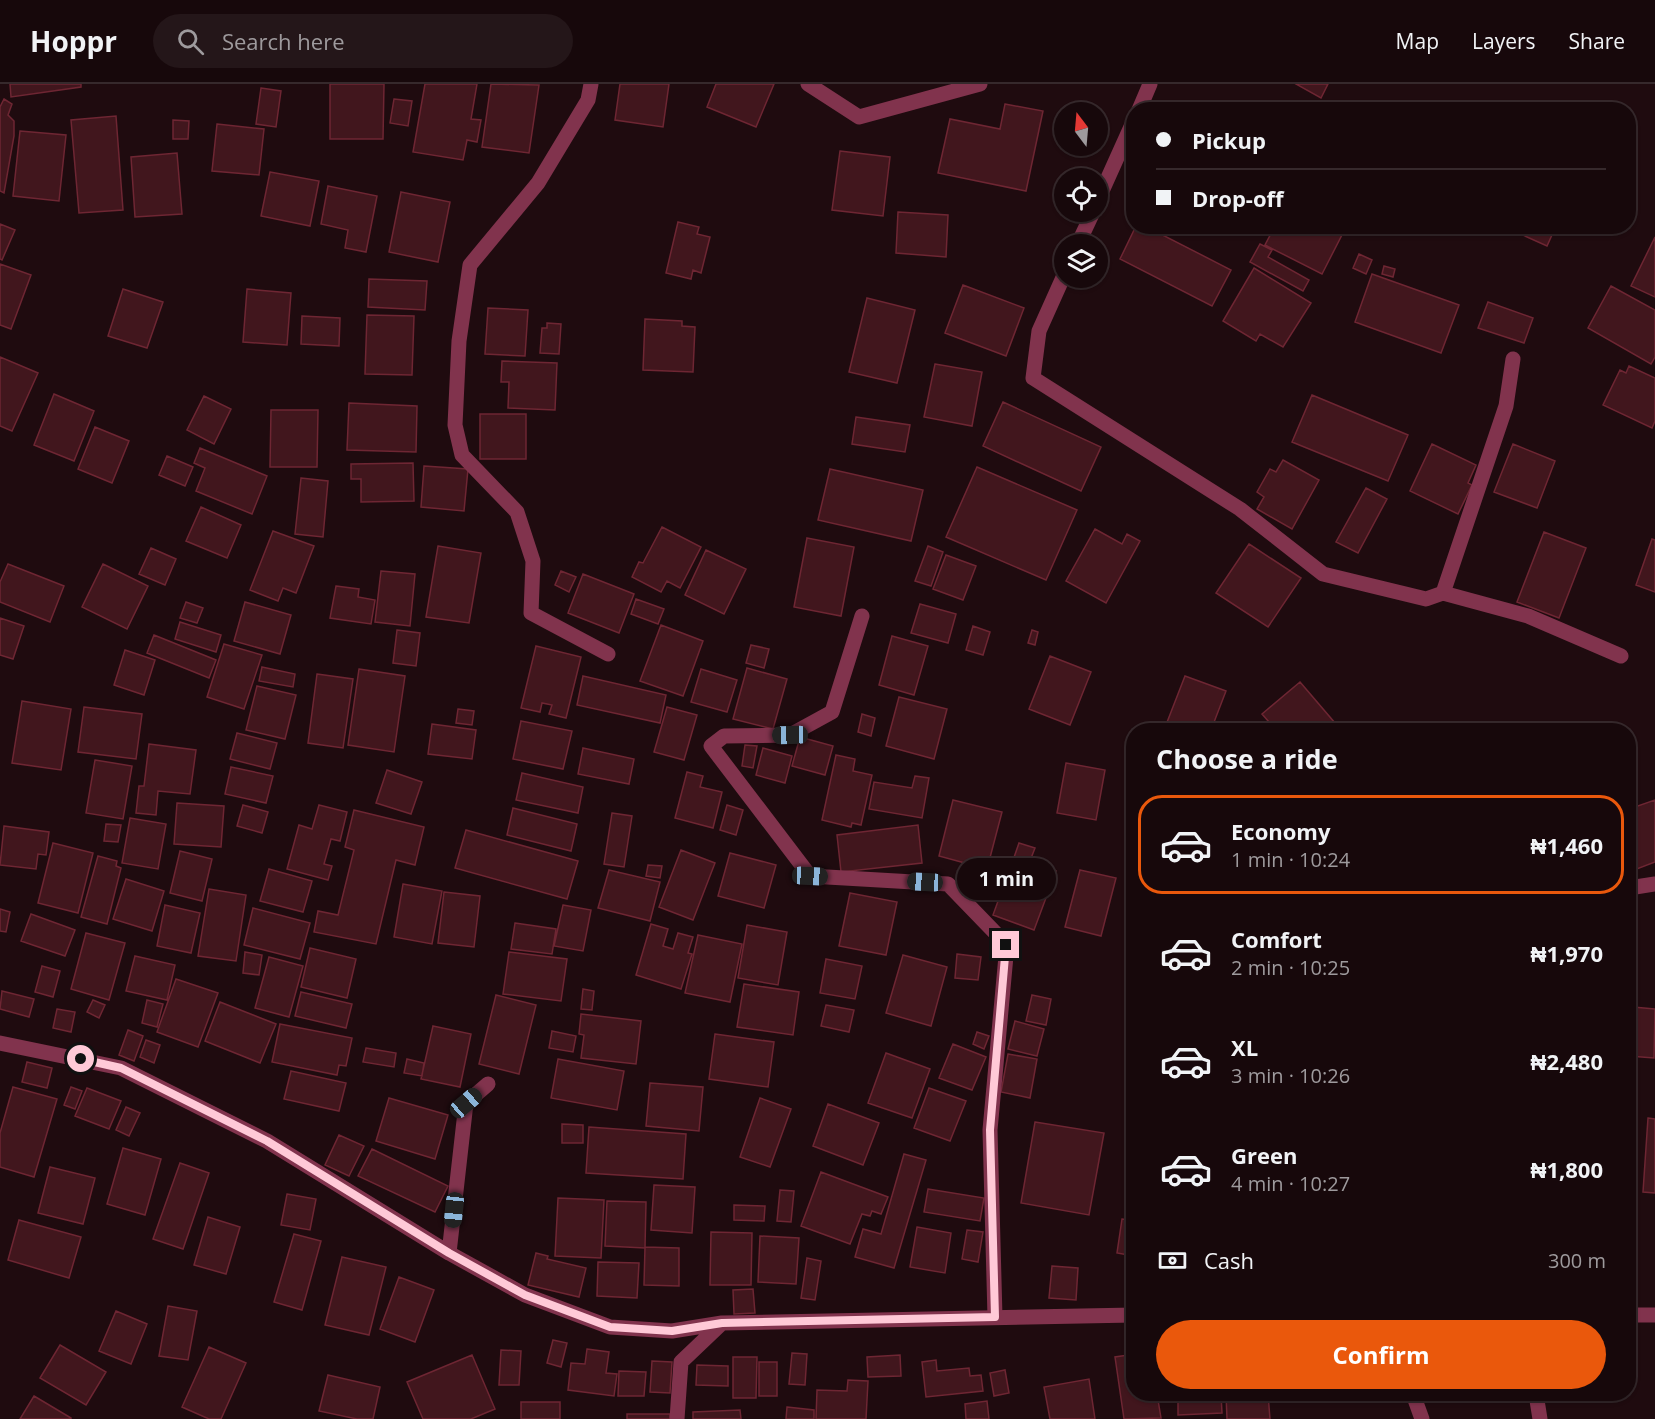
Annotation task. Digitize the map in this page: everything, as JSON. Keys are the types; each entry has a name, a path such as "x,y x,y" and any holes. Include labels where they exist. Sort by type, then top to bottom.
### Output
{"street":[{"path":"591,84 588,100 538,183 470,265 459,341 455,425 462,455 517,512 533,561 531,613 608,654"},
{"path":"808,84 859,117 980,84"},
{"path":"1142,102 1150,84"},
{"path":"1108,178 1126,138"},
{"path":"1058,288 1039,331 1033,378 1240,509 1323,574 1426,599 1443,592 1528,616 1621,656"},
{"path":"1443,592 1506,406 1513,359"},
{"path":"862,616 832,711 790,735 724,736 711,746 810,876 948,884 1006,945 990,1130 995,1317"},
{"path":"1636,887 1655,884"},
{"path":"0,1043 121,1068 267,1141 449,1253 525,1295 610,1327 672,1331 722,1323 1126,1315"},
{"path":"449,1253 466,1103 488,1084"},
{"path":"1636,1315 1655,1315"},
{"path":"677,1419 681,1362 722,1323"},
{"path":"1416,1401 1422,1419"},
{"path":"1537,1401 1540,1419"}],"building":[{"path":"10,84 81,84 81,87 11,97"},
{"path":"330,84 384,84 383,139 330,139"},
{"path":"425,84 477,84 471,119 481,120 477,142 467,140 463,160 413,152"},
{"path":"491,84 539,85 529,153 482,147"},
{"path":"620,84 669,84 663,127 615,120"},
{"path":"716,84 774,84 756,127 707,107"},
{"path":"1296,84 1328,84 1321,98"},
{"path":"261,88 281,91 276,127 256,124"},
{"path":"4,99 12,104 8,115 14,121 14,136 4,193 0,191 0,107"},
{"path":"394,99 412,101 408,126 390,123"},
{"path":"1005,104 1043,111 1026,191 938,173 950,119 1000,129"},
{"path":"116,116 123,210 79,213 71,120"},
{"path":"173,120 189,121 188,139 173,139"},
{"path":"217,124 264,129 259,175 212,171"},
{"path":"20,131 66,135 59,201 13,196"},
{"path":"840,151 890,157 883,216 832,210"},
{"path":"177,153 182,214 135,217 131,157"},
{"path":"270,172 319,181 310,226 261,216"},
{"path":"328,186 377,196 366,252 345,248 348,230 321,224"},
{"path":"401,192 450,202 438,262 389,252"},
{"path":"898,212 948,215 946,257 896,253"},
{"path":"678,222 699,227 697,234 710,237 701,273 693,270 691,279 666,273"},
{"path":"0,224 15,230 2,260 0,259"},
{"path":"1132,234 1161,234 1231,270 1212,306 1120,259"},
{"path":"1271,234 1342,234 1322,274 1265,245"},
{"path":"1520,234 1552,234 1547,246"},
{"path":"1655,237 1655,297 1631,286"},
{"path":"1260,244 1272,250 1268,257 1309,280 1303,291 1250,262"},
{"path":"1359,254 1372,260 1366,274 1353,268"},
{"path":"0,264 31,275 11,329 0,325"},
{"path":"1384,266 1395,269 1393,277 1382,274"},
{"path":"1254,268 1311,303 1283,347 1260,334 1256,341 1223,321"},
{"path":"1372,274 1459,305 1441,353 1355,322"},
{"path":"369,279 427,281 425,310 368,307"},
{"path":"963,285 1024,308 1006,356 945,333"},
{"path":"1611,286 1655,310 1655,357 1651,364 1588,328"},
{"path":"123,289 163,302 147,348 108,336"},
{"path":"247,289 291,293 287,345 243,342"},
{"path":"867,298 915,310 897,383 849,372"},
{"path":"1488,302 1533,318 1524,343 1478,328"},
{"path":"488,308 528,310 525,356 485,354"},
{"path":"367,315 414,316 412,375 365,374"},
{"path":"302,316 340,318 339,346 301,344"},
{"path":"645,319 682,321 682,326 695,327 693,372 643,370"},
{"path":"547,323 561,324 559,354 540,353 542,328 547,328"},
{"path":"0,357 38,373 12,431 0,426"},
{"path":"502,361 557,363 555,410 508,408 509,382 501,382"},
{"path":"935,364 982,372 972,426 924,417"},
{"path":"1629,366 1655,378 1655,421 1652,428 1603,405 1620,370 1626,373"},
{"path":"54,394 94,411 74,461 34,445"},
{"path":"1312,395 1408,435 1388,481 1292,442"},
{"path":"204,396 231,409 214,444 187,430"},
{"path":"1003,402 1101,447 1081,491 983,446"},
{"path":"349,403 417,406 416,452 347,450"},
{"path":"271,410 318,410 317,467 270,467"},
{"path":"480,414 526,414 526,459 480,459"},
{"path":"856,417 910,425 905,452 852,444"},
{"path":"95,427 129,441 112,483 78,469"},
{"path":"1432,444 1476,465 1468,483 1472,485 1458,514 1410,491"},
{"path":"1513,444 1555,461 1537,508 1494,492"},
{"path":"200,448 267,476 252,514 196,491 205,468 194,463"},
{"path":"167,456 193,467 185,486 159,475"},
{"path":"1283,460 1319,480 1292,529 1257,509 1264,497 1257,492 1270,469 1276,472"},
{"path":"413,463 414,501 361,502 361,479 351,479 351,464"},
{"path":"424,466 468,469 464,511 421,507"},
{"path":"977,467 1077,510 1046,580 946,537"},
{"path":"830,469 923,490 911,541 818,520"},
{"path":"301,478 328,481 323,537 295,534"},
{"path":"1366,488 1387,499 1358,553 1336,542"},
{"path":"201,507 241,525 227,558 186,541"},
{"path":"662,527 701,547 680,588 667,581 661,592 632,577 639,562 643,563"},
{"path":"1095,529 1122,544 1127,534 1140,541 1106,603 1066,581"},
{"path":"273,531 314,546 296,593 283,588 278,601 250,590"},
{"path":"1544,532 1586,548 1559,618 1517,602"},
{"path":"807,538 854,547 841,616 794,607"},
{"path":"1652,539 1655,540 1655,592 1636,585"},
{"path":"1249,544 1301,578 1268,627 1216,593"},
{"path":"438,546 481,553 469,623 426,617"},
{"path":"928,546 943,552 931,586 915,581"},
{"path":"151,548 176,559 165,585 139,574"},
{"path":"706,550 746,569 724,614 685,595"},
{"path":"946,555 976,566 963,600 933,589"},
{"path":"8,564 64,586 50,622 0,602 0,582"},
{"path":"103,564 148,586 127,629 82,607"},
{"path":"381,571 415,574 410,626 375,622"},
{"path":"561,571 576,577 569,592 555,585"},
{"path":"583,574 634,594 619,633 568,613"},
{"path":"336,586 359,589 358,597 375,600 371,624 330,618"},
{"path":"636,599 664,609 658,624 631,614"},
{"path":"186,602 203,608 197,623 180,618"},
{"path":"245,602 291,615 280,654 234,641"},
{"path":"920,604 956,614 948,643 911,633"},
{"path":"0,618 24,626 13,659 0,655"},
{"path":"180,622 221,635 216,652 175,639"},
{"path":"661,625 703,641 683,696 640,681"},
{"path":"973,626 990,632 983,655 966,650"},
{"path":"397,630 420,633 416,666 393,663"},
{"path":"1032,630 1038,632 1035,645 1028,643"},
{"path":"154,635 216,660 209,678 147,653"},
{"path":"892,636 928,646 914,695 879,685"},
{"path":"224,644 262,655 244,709 207,697"},
{"path":"751,645 769,649 764,668 746,663"},
{"path":"536,646 581,657 566,718 549,714 552,705 542,703 540,712 521,708"},
{"path":"125,650 155,660 144,695 114,685"},
{"path":"1050,656 1091,672 1070,725 1029,709"},
{"path":"262,667 295,674 293,687 259,681"},
{"path":"747,668 787,679 773,729 733,719"},
{"path":"359,669 405,676 394,752 348,745"},
{"path":"701,669 737,680 727,712 691,702"},
{"path":"317,674 353,679 343,748 308,743"},
{"path":"583,676 666,695 660,723 577,705"},
{"path":"1185,676 1226,691 1214,723 1167,723"},
{"path":"1300,682 1335,723 1270,723 1262,714"},
{"path":"257,686 296,695 285,739 246,730"},
{"path":"899,697 947,709 934,759 886,746"},
{"path":"22,701 71,709 61,770 12,763"},
{"path":"84,707 142,714 136,759 78,752"},
{"path":"667,707 697,715 684,760 654,752"},
{"path":"458,709 474,711 472,725 456,723"},
{"path":"862,714 875,718 871,736 858,732"},
{"path":"521,721 572,731 563,769 513,759"},
{"path":"432,724 476,730 472,759 428,754"},
{"path":"237,733 277,743 270,769 230,759"},
{"path":"800,737 833,746 825,775 792,766"},
{"path":"149,744 196,750 190,794 158,791 156,815 136,813 139,786 144,786"},
{"path":"745,745 757,746 753,768 742,766"},
{"path":"583,748 634,759 629,784 578,774"},
{"path":"763,748 792,756 785,783 756,775"},
{"path":"836,755 855,759 853,771 872,775 861,825 852,823 851,827 822,820"},
{"path":"95,760 132,766 123,819 86,813"},
{"path":"1066,763 1105,770 1096,820 1057,813"},
{"path":"231,767 273,776 266,803 225,794"},
{"path":"387,770 422,782 411,814 376,803"},
{"path":"687,772 703,776 700,787 722,792 713,828 675,818"},
{"path":"522,773 583,787 578,813 516,800"},
{"path":"915,776 929,778 922,818 869,809 874,782 912,788"},
{"path":"953,800 1002,812 987,869 939,856"},
{"path":"1655,800 1655,862 1636,869 1636,807"},
{"path":"177,803 224,806 221,847 174,844"},
{"path":"243,805 268,812 262,833 237,826"},
{"path":"319,805 347,812 340,841 331,839 324,864 332,866 328,880 287,869 299,825 312,829"},
{"path":"727,805 743,810 736,835 720,830"},
{"path":"513,808 577,824 571,851 507,835"},
{"path":"354,810 424,827 415,865 396,860 376,944 314,932 318,911 338,915 354,850 345,847"},
{"path":"612,813 632,816 624,867 604,864"},
{"path":"130,818 166,824 158,869 122,863"},
{"path":"106,824 121,825 118,842 104,841"},
{"path":"918,825 922,863 841,872 837,835"},
{"path":"4,826 49,832 46,855 38,854 36,869 0,865"},
{"path":"466,830 578,861 567,899 455,868"},
{"path":"53,843 93,853 78,913 38,903"},
{"path":"1019,843 1035,848 1026,871 1011,866"},
{"path":"681,850 715,863 693,920 659,907"},
{"path":"180,851 212,859 202,901 170,893"},
{"path":"730,853 776,865 764,908 718,896"},
{"path":"98,856 117,861 116,866 121,868 107,924 81,917"},
{"path":"1034,863 1056,871 1034,930 993,915 1010,868 1030,875"},
{"path":"648,865 662,866 660,878 646,876"},
{"path":"269,869 312,881 303,912 260,901"},
{"path":"609,870 660,882 650,921 598,908"},
{"path":"1080,870 1116,878 1101,936 1065,927"},
{"path":"126,879 164,891 152,931 113,919"},
{"path":"403,884 442,891 432,944 394,937"},
{"path":"209,889 246,895 236,961 198,956"},
{"path":"444,892 480,896 474,947 438,943"},
{"path":"850,893 897,902 886,955 839,946"},
{"path":"165,905 200,913 191,953 157,946"},
{"path":"563,905 591,910 583,951 554,946"},
{"path":"253,908 310,923 300,959 244,945"},
{"path":"0,909 10,912 6,932 0,931"},
{"path":"31,914 75,930 65,956 21,941"},
{"path":"515,923 556,929 552,954 511,949"},
{"path":"651,924 668,929 663,946 673,949 678,933 693,937 688,953 692,954 681,989 636,975"},
{"path":"747,925 787,932 778,985 738,978"},
{"path":"86,933 125,943 109,1000 71,989"},
{"path":"698,935 742,944 730,1002 685,993"},
{"path":"310,948 356,959 347,998 301,987"},
{"path":"245,952 262,955 259,975 243,973"},
{"path":"509,952 567,959 561,1001 503,994"},
{"path":"957,954 981,957 978,980 955,978"},
{"path":"903,955 947,967 931,1026 886,1013"},
{"path":"135,956 175,965 167,1000 126,991"},
{"path":"269,957 303,966 289,1017 255,1008"},
{"path":"826,959 862,966 855,999 820,993"},
{"path":"42,966 60,971 53,997 35,992"},
{"path":"176,979 218,993 198,1047 157,1032"},
{"path":"744,984 799,992 793,1035 737,1027"},
{"path":"583,989 594,991 592,1010 581,1009"},
{"path":"2,991 34,999 29,1017 0,1009"},
{"path":"301,992 352,1004 346,1028 295,1016"},
{"path":"496,995 536,1005 519,1074 479,1064"},
{"path":"1032,995 1051,999 1046,1025 1026,1021"},
{"path":"93,1000 105,1005 99,1018 87,1012"},
{"path":"147,1000 163,1004 157,1027 142,1023"},
{"path":"220,1002 276,1024 260,1063 205,1041"},
{"path":"826,1005 854,1010 849,1032 821,1026"},
{"path":"1636,1007 1655,1009 1654,1058 1636,1057"},
{"path":"57,1009 75,1012 71,1032 53,1028"},
{"path":"581,1014 641,1021 636,1064 581,1058 584,1035 579,1034"},
{"path":"1015,1021 1044,1029 1037,1056 1008,1049"},
{"path":"280,1024 352,1038 346,1066 339,1065 337,1075 272,1062"},
{"path":"433,1026 471,1034 460,1087 421,1079"},
{"path":"128,1030 143,1036 134,1061 119,1055"},
{"path":"552,1031 576,1036 573,1052 549,1048"},
{"path":"977,1032 989,1036 984,1049 973,1044"},
{"path":"715,1034 774,1042 768,1087 709,1079"},
{"path":"146,1040 160,1045 154,1063 140,1057"},
{"path":"953,1044 986,1057 972,1090 939,1078"},
{"path":"366,1048 396,1053 394,1067 363,1062"},
{"path":"886,1053 930,1069 912,1118 868,1103"},
{"path":"1008,1054 1037,1059 1030,1098 1001,1092"},
{"path":"407,1059 424,1063 422,1076 404,1073"},
{"path":"558,1059 624,1071 617,1110 551,1098"},
{"path":"27,1062 52,1068 47,1088 22,1082"},
{"path":"291,1071 346,1083 339,1111 284,1099"},
{"path":"650,1083 703,1087 699,1131 646,1126"},
{"path":"13,1087 57,1099 34,1177 0,1167 0,1133"},
{"path":"71,1087 82,1091 75,1109 64,1105"},
{"path":"87,1088 121,1101 109,1129 75,1116"},
{"path":"929,1088 966,1101 950,1141 914,1128"},
{"path":"389,1098 448,1115 435,1159 376,1141"},
{"path":"760,1098 791,1109 770,1167 740,1157"},
{"path":"828,1104 879,1123 863,1165 813,1146"},
{"path":"126,1107 140,1113 129,1136 116,1130"},
{"path":"1648,1118 1655,1119 1655,1193 1643,1192"},
{"path":"1035,1122 1104,1133 1089,1215 1021,1203"},
{"path":"562,1124 583,1125 583,1143 562,1143"},
{"path":"589,1127 686,1134 683,1179 586,1173"},
{"path":"339,1135 364,1146 349,1176 325,1165"},
{"path":"123,1148 161,1159 145,1215 107,1204"},
{"path":"372,1149 448,1186 435,1212 358,1176"},
{"path":"904,1154 926,1160 894,1268 855,1257 863,1229 881,1234"},
{"path":"180,1163 209,1173 183,1249 153,1239"},
{"path":"50,1167 95,1178 83,1224 38,1213"},
{"path":"821,1172 888,1197 881,1214 872,1211 870,1216 862,1214 850,1244 801,1226"},
{"path":"654,1185 695,1187 692,1233 651,1230"},
{"path":"928,1189 984,1198 980,1221 924,1212"},
{"path":"780,1190 794,1191 791,1222 777,1221"},
{"path":"287,1194 316,1199 310,1230 281,1225"},
{"path":"558,1198 604,1200 601,1258 555,1256"},
{"path":"607,1201 646,1202 645,1248 605,1246"},
{"path":"734,1205 765,1206 764,1221 734,1220"},
{"path":"208,1217 240,1227 226,1274 194,1265"},
{"path":"1122,1219 1126,1220 1126,1255 1117,1253"},
{"path":"19,1220 81,1237 69,1278 8,1260"},
{"path":"917,1227 951,1233 945,1273 910,1267"},
{"path":"967,1230 983,1232 978,1262 962,1259"},
{"path":"711,1232 752,1233 751,1285 710,1285"},
{"path":"294,1234 321,1241 302,1310 274,1302"},
{"path":"760,1236 799,1238 796,1284 758,1282"},
{"path":"645,1247 679,1248 679,1286 644,1285"},
{"path":"536,1253 548,1256 547,1259 586,1268 579,1297 528,1285"},
{"path":"342,1257 386,1267 369,1335 325,1325"},
{"path":"807,1258 821,1261 815,1300 801,1298"},
{"path":"598,1262 639,1263 637,1298 597,1296"},
{"path":"1052,1266 1078,1268 1076,1300 1049,1298"},
{"path":"399,1277 434,1290 415,1342 380,1329"},
{"path":"753,1289 755,1313 734,1314 733,1290"},
{"path":"168,1306 197,1311 188,1360 159,1356"},
{"path":"116,1311 147,1324 131,1364 99,1351"},
{"path":"553,1340 567,1343 561,1367 547,1363"},
{"path":"60,1345 106,1372 86,1405 40,1378"},
{"path":"209,1347 246,1363 221,1419 209,1419 182,1407"},
{"path":"587,1349 609,1352 606,1373 617,1374 614,1396 568,1390 571,1363 585,1364"},
{"path":"501,1350 521,1351 519,1385 499,1385"},
{"path":"792,1353 807,1354 805,1385 789,1384"},
{"path":"472,1355 495,1409 471,1419 423,1419 407,1382"},
{"path":"900,1355 901,1376 868,1377 867,1357"},
{"path":"1126,1355 1126,1401 1158,1401 1161,1418 1124,1419 1115,1357"},
{"path":"733,1357 757,1357 756,1398 733,1398"},
{"path":"936,1360 937,1371 969,1368 970,1376 981,1375 983,1391 926,1397 922,1362"},
{"path":"652,1361 672,1362 670,1393 650,1392"},
{"path":"759,1362 777,1362 777,1396 759,1396"},
{"path":"697,1365 728,1366 728,1386 696,1385"},
{"path":"1005,1370 1009,1393 994,1396 990,1373"},
{"path":"619,1371 646,1372 644,1396 618,1396"},
{"path":"328,1375 380,1387 373,1419 357,1419 319,1411"},
{"path":"1089,1379 1095,1419 1050,1419 1044,1387"},
{"path":"848,1380 868,1381 866,1419 816,1419 817,1390 847,1391"},
{"path":"34,1396 71,1418 71,1419 20,1419"},
{"path":"987,1401 989,1419 966,1419 965,1404"},
{"path":"1178,1401 1221,1401 1222,1413 1178,1415"},
{"path":"1226,1401 1269,1401 1270,1419 1227,1419"},
{"path":"521,1402 560,1402 560,1419 521,1419"},
{"path":"787,1407 814,1410 814,1419 786,1419"},
{"path":"740,1410 741,1419 693,1419 693,1412"},
{"path":"627,1414 670,1414 670,1419 627,1419"}],"route":[{"path":"81,1059 121,1068 267,1141 449,1253 525,1295 610,1327 672,1331 722,1323 995,1317 990,1130 1006,945"}]}
